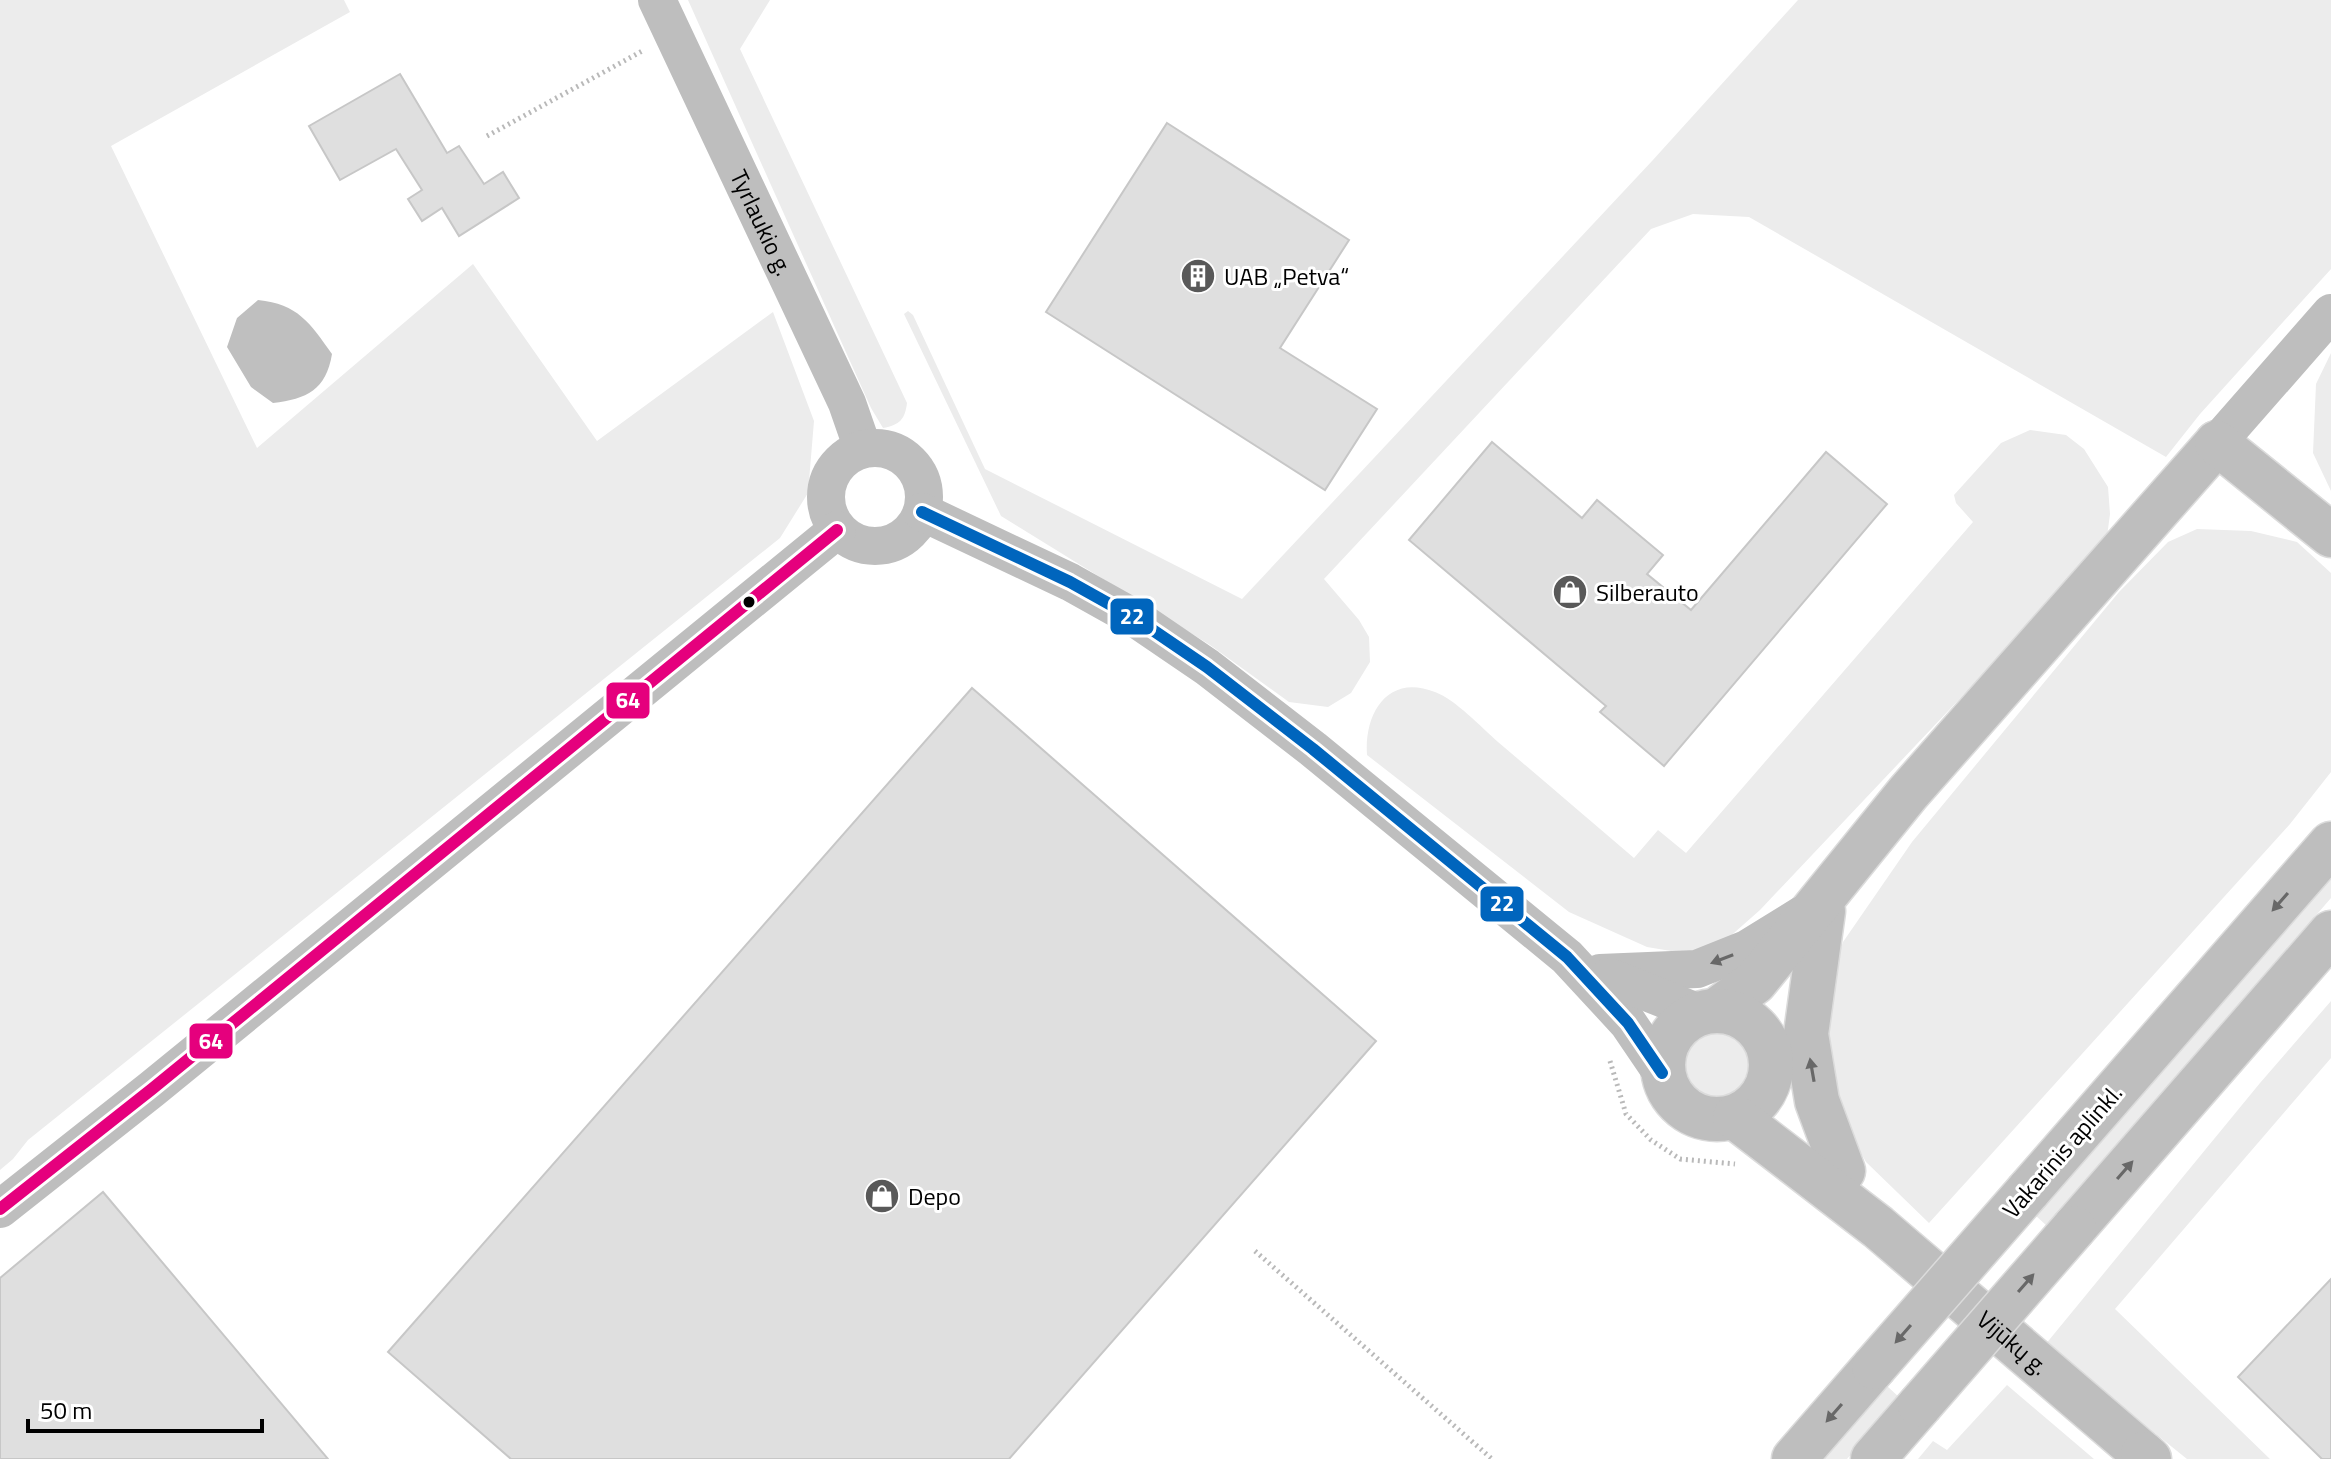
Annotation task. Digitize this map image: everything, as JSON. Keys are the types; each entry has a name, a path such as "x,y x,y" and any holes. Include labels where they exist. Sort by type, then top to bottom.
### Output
{"main road":[{"path":"1824,901 1781,1001 1770,1056 1769,1082 1762,1097 1750,1109 1735,1117 1716,1120 1697,1117 1680,1107 1668,1092 1662,1073 1663,1054 1670,1037 1683,1022 1708,1012 1755,982 1824,901 1908,793 2217,443 2331,535"},
{"name":"Vakarinis aplinkl.","path":"1794,1459 2331,844"},
{"path":"1824,901 1806,1034 1817,1101 1843,1171"},
{"path":"1873,1459 2331,933"},
{"path":"1708,1012 1734,1013 1749,1021 1761,1033 1770,1056"},
{"name":"Vijūkų g.","path":"1770,1056 1793,1115 1843,1171 1878,1227"},
{"name":"Vijūkų g.","path":"1735,1117 1878,1227 2146,1457"}],"street":[{"name":"Tyrlaukio g.","path":"657,0 847,403 863,449"},
{"path":"2217,443 2331,313"},
{"path":"878,447 892,451 906,458 918,473 924,492 922,512 908,533 885,546 867,546 850,541 837,530 828,515 825,499 827,482 841,461 863,449 878,447"},
{"path":"922,512 1070,582 1138,620 1207,667 1313,749 1567,957 1628,1023 1662,1073"},
{"path":"0,1209 837,530"},
{"path":"1600,973 1697,969 1747,949 1824,901"},
{"path":"1567,957 1600,973 1708,1012"}],"path":[{"path":"487,136 673,34"},
{"path":"1255,1251 1492,1459"}],"shaded area":[{"path":"0,0 344,0 350,12 111,146 257,448 473,264 597,441 773,312 814,421 808,493 780,538 28,1140 0,1170"},
{"path":"688,0 770,0 740,49 907,403 903,417 894,425 883,428 871,408"},
{"path":"1798,0 2331,0 2331,269 2200,414 2166,457 1749,217 1693,214 1651,229 1324,579 1359,620 1369,637 1370,662 1351,693 1328,707 1289,702 1210,645 1001,516 904,314 908,311 913,315 985,469 1242,599 1652,161"},
{"path":"258,300 283,306 302,317 332,354 320,384 296,399 273,403 251,387 227,347 237,318"},
{"path":"2331,353 2331,491 2313,453 2316,384"},
{"path":"2030,430 2066,435 2084,449 2108,487 2110,514 2106,544 1760,910 1726,940 1689,954 1647,947 1569,912 1367,755 1370,725 1382,701 1404,688 1435,692 1460,707 1634,858 1658,830 1686,853 1973,522 1956,503 1954,495 2001,443"},
{"path":"2197,529 2251,531 2297,542 2331,573 2331,772 2290,824 1929,1223 1866,1162 1838,1113 1824,999 1843,942 1912,842 2119,592 2168,542"},
{"path":"2331,875 2331,898 2047,1226 2035,1215"},
{"path":"2331,1001 2331,1058 2115,1309 2270,1459 2187,1459 2045,1345"},
{"path":"1717,1034 1729,1036 1739,1043 1746,1053 1746,1077 1739,1087 1729,1094 1717,1096 1705,1094 1695,1087 1688,1077 1686,1065 1688,1053 1695,1043 1705,1036"},
{"path":"2007,1385 2094,1459 1918,1459 1933,1441 1947,1450"},
{"path":"1887,1386 1900,1398 1847,1459 1823,1459"}],"building":[{"path":"400,74 447,153 459,146 484,184 503,172 519,198 459,236 442,208 422,221 408,199 422,190 396,149 340,180 309,126"},
{"name":"UAB „Petva“","path":"1167,123 1349,240 1280,348 1377,409 1325,490 1046,312"},
{"name":"Silberauto","path":"1492,442 1582,518 1597,500 1663,555 1647,574 1691,610 1826,452 1887,504 1664,766 1600,712 1606,706 1409,540"},
{"name":"Depo","path":"972,688 1376,1041 1009,1459 511,1459 388,1352"},
{"path":"103,1192 328,1459 0,1459 0,1278"},
{"path":"2331,1279 2331,1459 2322,1459 2238,1377"}],"transit line":[{"name":"22","path":"922,512 1070,582 1138,620 1207,667 1313,749 1567,957 1628,1023 1662,1073"},
{"name":"64","path":"0,1209 152,1089 837,530"}],"place":[{"name":"UAB „Petva“","path":"1198,276"},
{"name":"Silberauto","path":"1570,592"},
{"name":"Depo","path":"882,1196"}]}
